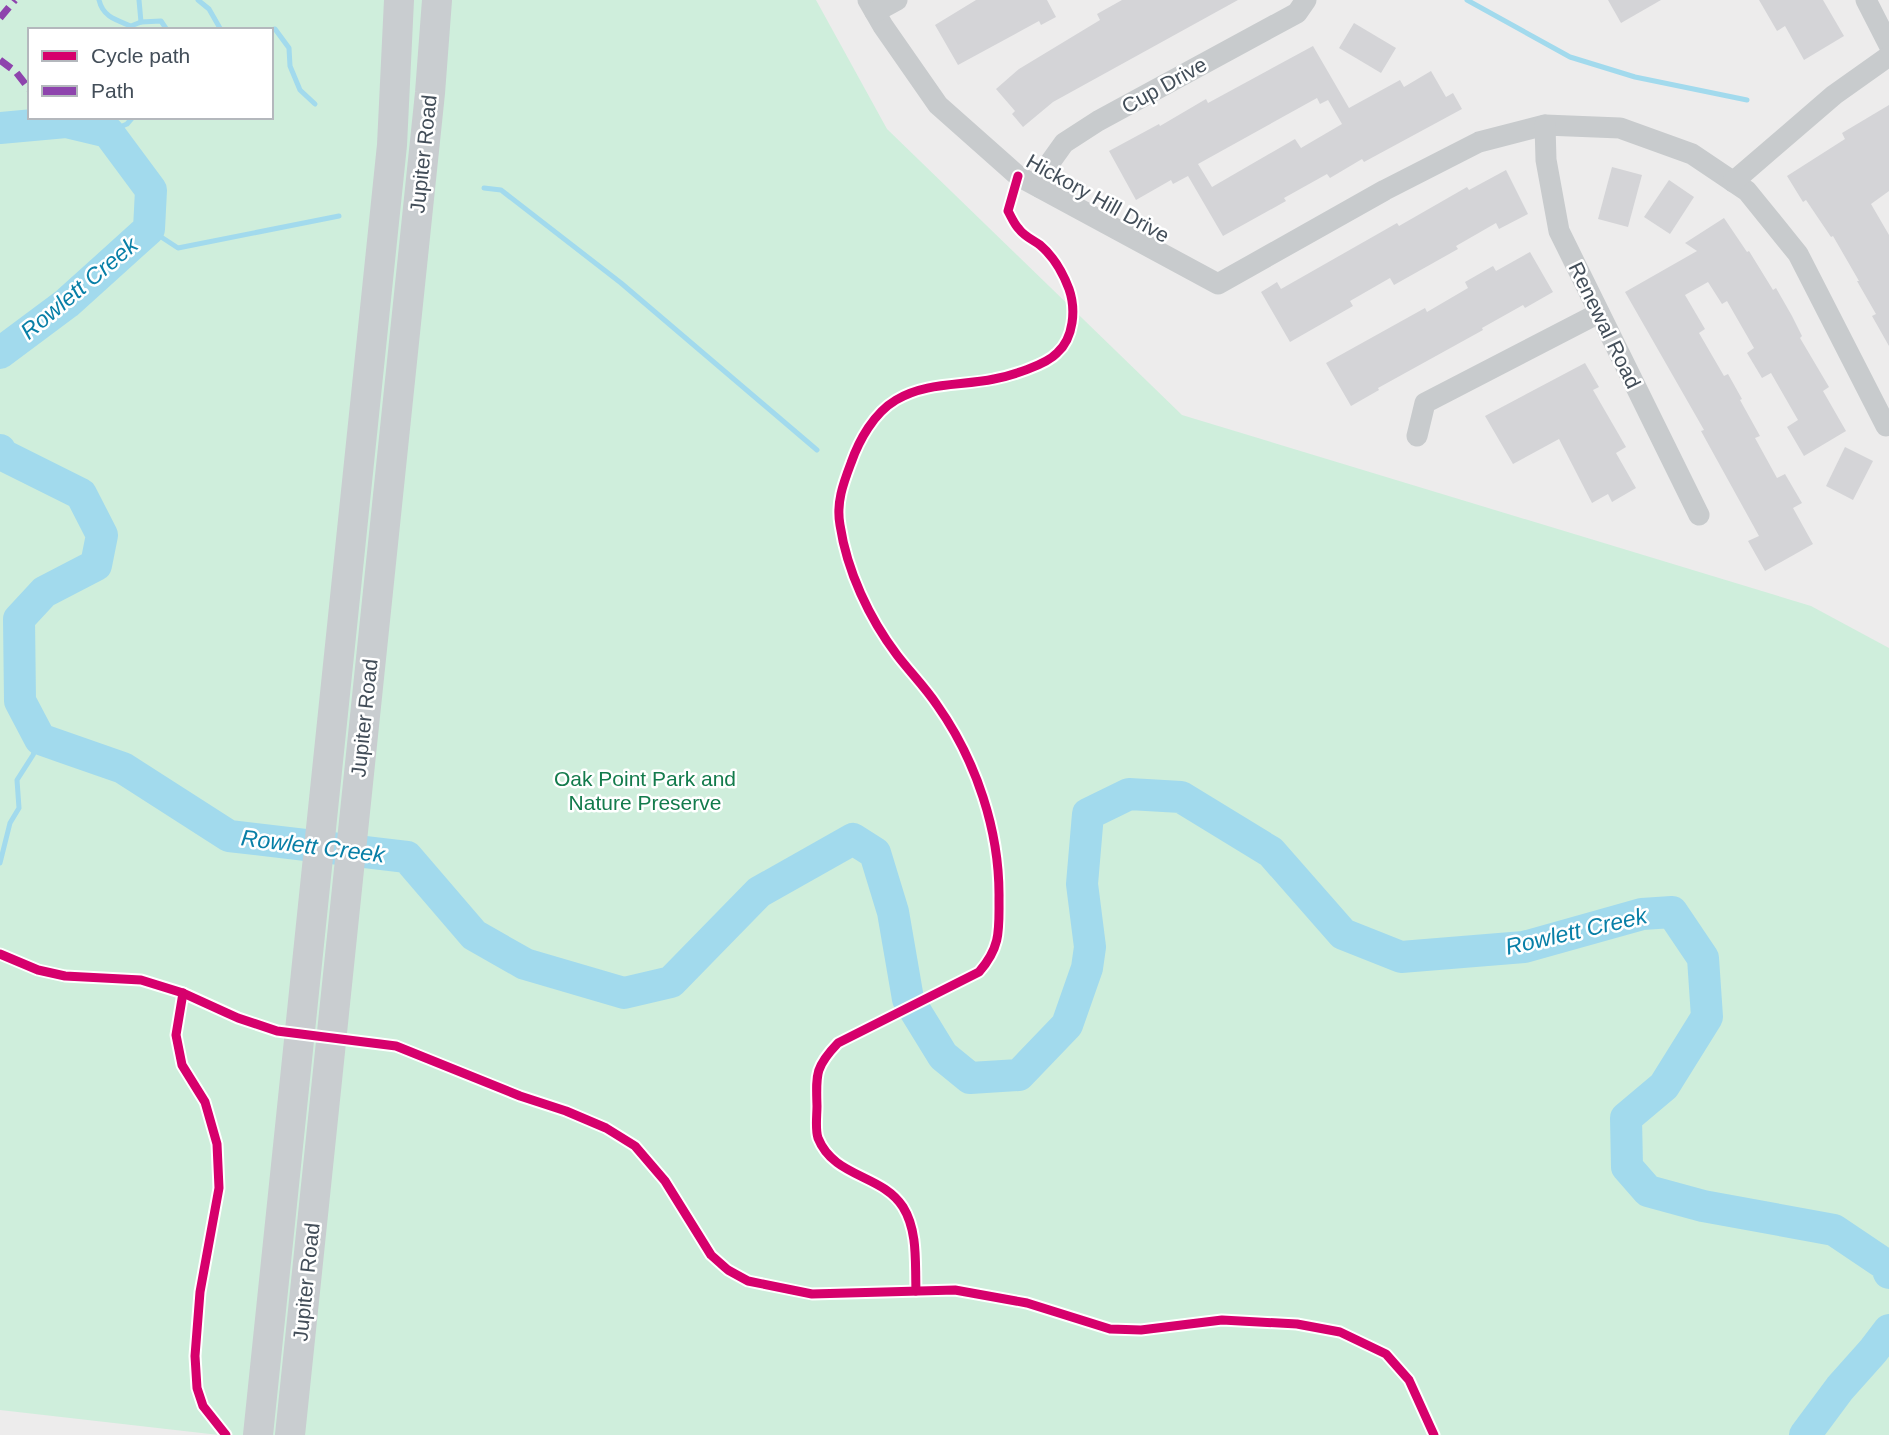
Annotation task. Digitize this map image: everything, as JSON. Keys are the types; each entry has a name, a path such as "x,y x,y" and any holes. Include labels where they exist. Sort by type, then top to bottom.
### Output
{"main road":[{"name":"Jupiter Road","path":"258,1435 392,145 399,0"},
{"name":"Jupiter Road","path":"289,1435 430,93 437,0"}],"street":[{"path":"871,6 897,0"},
{"name":"Cup Drive","path":"1039,187 1049,163 1064,143 1297,13 1306,0"},
{"path":"1866,0 1889,45"},
{"name":"Hickory Hill Drive","path":"871,6 938,105 1018,176 1218,284 1385,190 1479,142 1545,125 1620,128 1692,154 1747,191 1798,254 1888,426"},
{"path":"1733,182 1834,95 1889,56"},
{"name":"Renewal Road","path":"1545,125 1546,160 1559,231 1699,515"},
{"path":"1417,436 1425,402 1599,313"}],"green space":[{"name":"Oak Point Park and Nature Preserve","path":"0,0 816,0 887,129 1182,415 1811,606 1889,648 1889,1435 219,1435 0,1410"}],"building":[{"path":"976,0 1047,0 1056,17 1041,25 1039,21 958,65 935,25"},
{"path":"1122,0 1238,0 1053,102 1023,127 1012,114 1015,111 996,89 1019,69 1100,20 1097,14"},
{"path":"1608,0 1661,0 1621,23"},
{"path":"1759,0 1823,0 1844,36 1804,60 1785,26 1777,31"},
{"path":"1354,23 1396,48 1381,73 1339,48"},
{"path":"1313,46 1349,108 1400,80 1404,87 1431,71 1446,97 1453,93 1462,109 1364,162 1362,159 1330,178 1327,174 1284,198 1286,201 1223,236 1188,176 1173,184 1171,180 1136,200 1109,151 1206,99 1208,103","holes":["1317,98 1320,104 1328,100 1342,124 1301,148 1295,139 1212,187 1198,164"]},
{"path":"1889,105 1889,191 1871,204 1889,235 1889,346 1872,316 1876,314 1833,236 1831,237 1806,200 1803,202 1787,176 1845,139 1842,133"},
{"path":"1612,167 1642,175 1628,227 1598,219"},
{"path":"1506,170 1528,214 1499,229 1496,223 1456,246 1458,249 1394,285 1390,278 1350,301 1353,306 1290,342 1261,292 1277,282 1281,289 1397,223 1399,226 1467,187 1469,190"},
{"path":"1669,180 1694,197 1670,234 1644,217"},
{"path":"1724,218 1747,252 1749,251 1773,290 1776,288 1802,336 1800,338 1829,387 1823,391 1846,431 1804,456 1787,427 1798,420 1771,373 1762,378 1747,353 1754,348 1727,301 1722,304 1708,282 1685,295 1705,329 1699,333 1724,376 1728,374 1742,399 1740,400 1760,436 1755,438 1777,478 1785,474 1802,503 1793,508 1813,544 1765,571 1748,541 1759,536 1701,431 1704,430 1625,292 1697,251 1685,243"},
{"path":"1530,252 1553,292 1482,328 1483,330 1378,388 1379,390 1351,406 1326,363 1425,308 1427,312 1468,288 1465,282 1493,266 1496,271"},
{"path":"1585,363 1599,387 1593,390 1626,447 1616,453 1636,488 1612,502 1608,494 1592,503 1559,439 1513,464 1485,416"},
{"path":"1845,447 1873,461 1853,500 1826,486"}],"waterway":[{"path":"99,0 107,14 120,22 131,26 141,22 161,21 166,28"},
{"path":"139,0 141,22"},
{"path":"198,0 209,9 220,28"},
{"path":"1467,0 1570,57 1635,77 1747,100"},
{"path":"273,30 289,48 290,66 300,90 315,104"},
{"path":"108,132 127,124 131,119"},
{"name":"Rowlett Creek","path":"0,128 66,122 108,132 151,190 149,229 67,303 0,353"},
{"path":"484,188 501,190 621,283 817,450"},
{"path":"149,229 178,248 339,216"},
{"name":"Rowlett Creek","path":"0,450 1,454 81,494 102,535 96,565 44,592 19,619 20,701 40,739 123,768 229,836 407,857 474,935 525,964 624,993 671,982 759,892 853,839 875,853 893,912 908,999 943,1056 970,1078 1019,1075 1067,1025 1087,968 1090,947 1082,884 1088,814 1129,794 1181,797 1271,852 1343,934 1401,957 1524,947 1642,914 1672,912 1703,958 1707,1017 1664,1086 1626,1118 1627,1167 1648,1191 1703,1206 1834,1230 1886,1265 1889,1273"},
{"path":"0,863 10,823 19,808 17,780 40,739"},
{"name":"Rowlett Creek","path":"1805,1435 1889,1330"}],"marked path":[{"path":"0,18 15,0"},
{"path":"0,60 16,72 28,87"}],"cycle path":[{"path":"916,1291 913,1237 903,1207 883,1188 835,1161 818,1138 818,1072 825,1058 838,1043 979,972 991,954 997,938 998,873 990,822 974,773 951,726 887,641 869,610 854,577 843,542 839,517 840,501 845,478 858,445 868,428 888,405 919,390 1009,375 1045,362 1063,347 1072,323 1071,297 1067,283 1049,254 1021,231 1008,211 1018,176"},
{"path":"0,954 38,970 65,976 141,980 183,993 238,1018 277,1031 396,1046 606,1128 635,1146 665,1181 711,1255 728,1270 748,1281 812,1294 955,1290 1027,1303 1110,1329 1141,1330 1222,1320 1297,1324 1340,1332 1386,1354 1409,1380 1434,1435"},
{"path":"183,993 176,1035 182,1065 205,1102 217,1144 219,1188 200,1292 195,1356 197,1388 203,1406 226,1435"}]}
